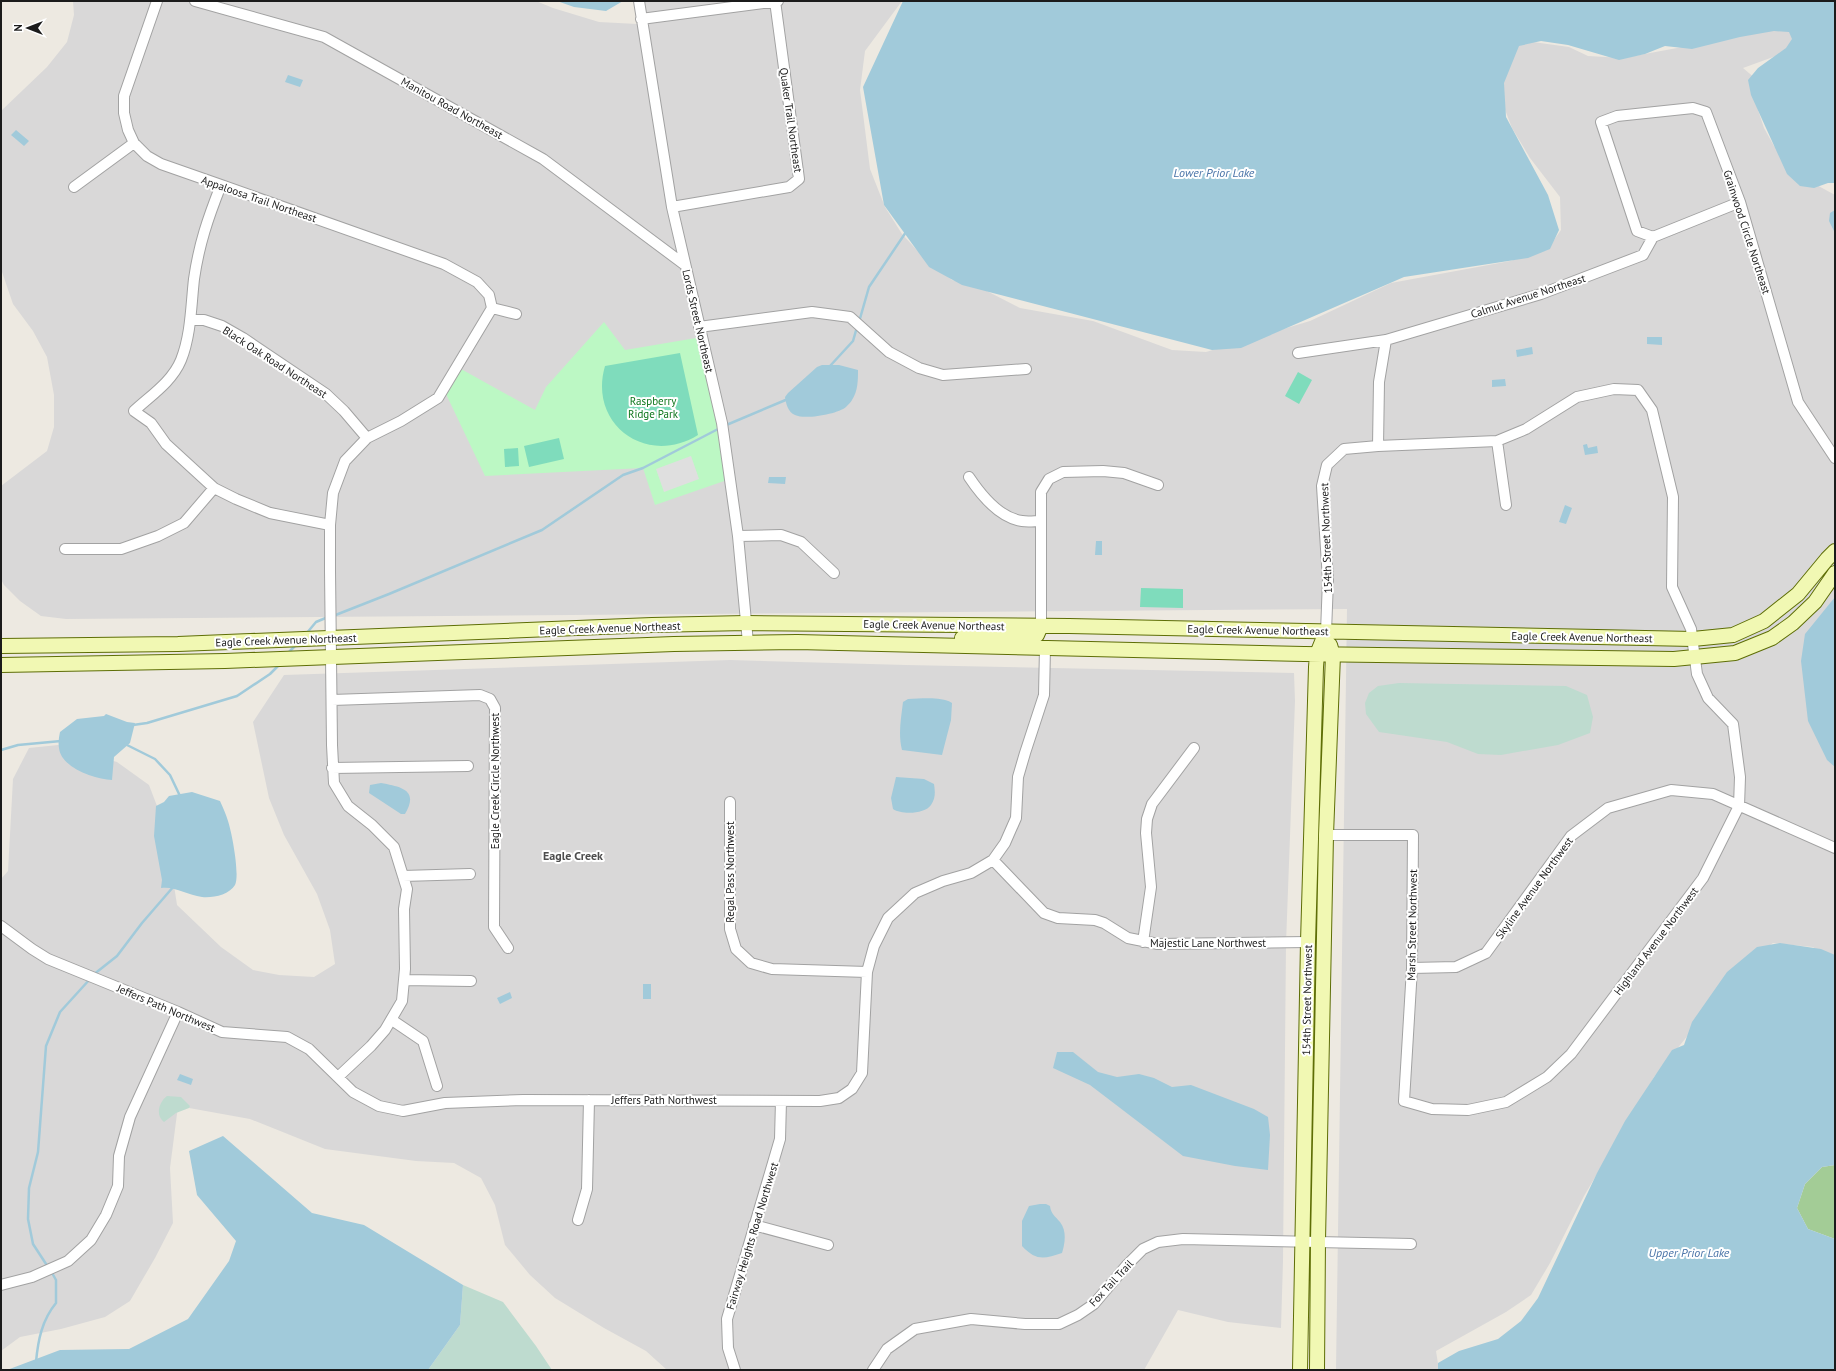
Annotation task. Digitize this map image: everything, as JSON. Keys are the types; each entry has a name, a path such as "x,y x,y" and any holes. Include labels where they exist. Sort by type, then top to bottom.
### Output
{"main road":[{"name":"Eagle Creek Avenue Northeast","path":"1,665 209,661 748,642 936,644 1333,655 1518,658 1694,649 1764,621 1798,594 1835,551"},
{"name":"Eagle Creek Avenue Northeast","path":"1,646 178,644 652,625 746,623 1041,626 1326,632 1694,649 1735,653 1772,638 1794,623 1815,602 1835,573"},
{"path":"936,644 970,637 1035,636 1041,626"},
{"name":"154th Street Northwest","path":"1300,1370 1308,942 1317,654 1326,632"},
{"name":"154th Street Northwest","path":"1317,1370 1326,835 1333,655 1326,632"}],"street":[{"name":"Appaloosa Trail Northeast","path":"157,1 124,96 124,113 134,143 147,156 162,164 444,264 476,282 488,295 492,308"},
{"name":"Manitou Road Northeast","path":"195,1 324,37 543,159 685,265"},
{"name":"Lords Street Northeast","path":"639,1 672,206 722,423 738,536 748,642"},
{"path":"641,19 778,1"},
{"name":"Quaker Trail Northeast","path":"672,206 788,187 799,179 775,2"},
{"name":"Grainwood Circle Northeast","path":"1653,237 1637,231 1601,122 1617,116 1693,108 1706,112 1740,202 1798,402 1835,458"},
{"path":"74,187 134,143"},
{"path":"221,185 202,236 194,279 190,320 181,361 165,384 134,411 151,423 166,444 214,488 270,513 330,525"},
{"path":"1653,237 1740,202"},
{"name":"Calmut Avenue Northeast","path":"1298,353 1386,340 1541,294 1643,255 1653,237"},
{"path":"338,1076 371,1046 392,1020 402,1001 406,960 404,909 407,889 394,847 372,825 348,806 334,783 332,768 332,700 330,657 330,525 333,493 345,461 367,438 401,421 438,398 492,308 516,314"},
{"path":"700,327 812,312 850,317 889,352 919,368 937,374 943,375 1026,369"},
{"name":"Black Oak Road Northeast","path":"190,320 204,320 222,326 243,338 326,394 344,411 367,438"},
{"path":"1378,446 1379,382 1386,340"},
{"name":"Highland Avenue Northwest","path":"1404,1101 1432,1109 1468,1110 1506,1102 1547,1077 1571,1054 1703,878 1739,806 1740,777 1733,724 1708,698 1697,674 1694,649 1684,610 1672,586 1673,497 1652,410 1638,390 1614,389 1577,397 1526,430 1497,441"},
{"path":"1497,441 1506,505"},
{"name":"154th Street Northwest","path":"1326,632 1328,580 1322,486 1327,465 1344,449 1378,446 1497,441"},
{"path":"1041,626 1041,492 1049,479 1063,472 1103,471 1124,473 1158,485"},
{"path":"969,478 980,495 1006,516 1021,521 1041,521"},
{"path":"65,549 121,549 158,536 184,523 214,488"},
{"path":"738,536 781,535 801,542 834,573"},
{"name":"Jeffers Path Northwest","path":"1,926 6,928 32,949 48,959 178,1012 222,1032 287,1037 309,1048 353,1092 379,1106 403,1111 445,1103 523,1100 820,1101 840,1098 852,1089 862,1073 866,972 874,946 888,918 914,893 943,881 971,873 993,860 1005,843 1016,818 1018,777 1044,695 1045,648"},
{"name":"Eagle Creek Circle Northwest","path":"332,700 480,695 490,699 495,708 494,927 508,948"},
{"path":"1143,942 1151,887 1146,833 1147,819 1152,804 1194,748"},
{"path":"332,768 468,766"},
{"name":"Skyline Avenue Northwest","path":"1412,968 1456,968 1486,953 1571,836 1608,808 1671,790 1714,794 1835,848"},
{"name":"Regal Pass Northwest","path":"730,802 730,929 736,949 751,963 772,969 866,972"},
{"name":"Marsh Street Northwest","path":"1326,835 1413,835 1412,968 1404,1101"},
{"name":"Majestic Lane Northwest","path":"993,860 1044,913 1058,918 1095,920 1104,923 1128,938 1143,942 1158,944 1308,942"},
{"path":"402,876 470,874"},
{"path":"404,980 471,981"},
{"path":"1,1285 32,1277 68,1261 91,1240 106,1215 118,1186 119,1156 130,1117 178,1012"},
{"path":"392,1020 423,1041 436,1086"},
{"path":"578,1220 587,1189 589,1100"},
{"name":"Fairway Heights Road Northwest","path":"735,1370 728,1348 727,1319 780,1139 780,1101"},
{"path":"754,1225 828,1245"},
{"name":"Fox Tail Trail","path":"873,1370 887,1349 915,1329 972,1319 1025,1324 1059,1324 1078,1315 1094,1304 1126,1266 1144,1249 1158,1242 1184,1239 1411,1244"}],"shaded area":[{"path":"73,1 536,1 553,8 599,22 637,24 634,1 902,1 865,51 860,90 870,169 885,207 902,234 926,260 952,280 979,287 1020,308 1093,321 1172,350 1206,352 1310,321 1391,283 1510,261 1547,250 1561,230 1560,197 1530,158 1512,128 1501,99 1508,55 1518,40 1569,47 1588,56 1623,58 1688,46 1774,22 1796,36 1787,52 1743,68 1763,85 1755,101 1764,128 1774,146 1798,166 1813,183 1835,195 1835,962 1813,947 1773,943 1751,958 1654,1077 1584,1196 1550,1263 1531,1295 1506,1312 1436,1351 1439,1370 1336,1370 1347,609 66,619 41,616 20,601 4,585 1,579 1,486 47,451 54,427 54,395 47,357 33,331 13,304 1,269 1,111 47,67 67,42 74,15"},
{"path":"691,456 699,479 664,492 656,469"},
{"path":"730,660 1294,673 1295,701 1286,944 1281,1328 1228,1322 1178,1310 1144,1370 667,1370 646,1351 604,1328 555,1298 530,1275 505,1245 495,1205 481,1178 454,1163 416,1161 325,1149 250,1119 178,1106 170,1168 173,1223 130,1301 105,1317 61,1329 20,1337 1,1351 1,879 8,871 13,779 29,748 58,745 117,762 149,785 165,827 177,905 221,947 253,970 279,975 314,977 335,964 330,930 317,894 284,835 269,798 253,722 284,675"}],"green space":[{"name":"Raspberry Ridge Park","path":"604,322 625,350 702,337 730,479 655,505 643,468 485,476 446,394 461,369 535,410 546,387"},
{"path":"680,353 698,435 678,444 659,446 641,443 626,434 613,422 605,406 602,387 605,366"},
{"path":"1298,372 1312,380 1299,404 1285,396"},
{"path":"559,438 564,459 529,467 524,446"},
{"path":"518,448 519,466 505,467 504,449"},
{"path":"1141,588 1183,589 1183,608 1140,607"},
{"path":"1399,683 1566,686 1587,695 1593,717 1590,733 1558,745 1501,755 1478,754 1447,742 1379,732 1366,714 1365,703 1369,693 1378,686"},
{"path":"167,1096 181,1097 190,1106 189,1108 176,1113 164,1122 161,1119 159,1109 160,1105"},
{"path":"1835,1165 1835,1239 1808,1229 1797,1208 1805,1184 1822,1167"},
{"path":"463,1285 503,1302 552,1370 428,1370 460,1325"}],"water":[{"path":"557,1 623,1 606,11 574,7"},
{"name":"Lower Prior Lake","path":"903,1 1835,1 1835,183 1828,183 1814,188 1800,186 1787,174 1751,95 1748,80 1758,68 1786,48 1792,39 1789,32 1774,31 1740,37 1692,49 1665,46 1645,54 1619,60 1568,45 1541,41 1519,46 1504,83 1506,117 1548,195 1559,230 1550,249 1528,258 1404,277 1241,348 1212,350 962,285 929,267 884,205 863,87"},
{"path":"288,75 303,80 300,87 285,82"},
{"path":"16,130 29,141 24,146 11,135"},
{"path":"1835,210 1835,233 1829,221 1830,213"},
{"path":"1647,337 1662,337 1662,345 1647,344"},
{"path":"1532,347 1533,354 1517,357 1516,350"},
{"path":"822,365 839,365 858,370 857,389 852,401 842,410 829,414 806,417 793,414 788,408 785,397 817,367"},
{"path":"1505,379 1506,386 1492,387 1492,380"},
{"path":"1587,444 1588,448 1597,446 1598,453 1585,455 1583,445"},
{"path":"769,477 786,477 785,484 768,483"},
{"path":"1565,505 1572,508 1566,524 1559,522"},
{"path":"1096,541 1102,541 1102,555 1095,555"},
{"path":"1835,597 1835,767 1827,760 1808,721 1801,661 1805,634"},
{"path":"908,699 942,699 952,703 951,720 942,755 902,750 900,732 901,714 903,702"},
{"path":"106,714 127,722 135,723 130,743 114,757 112,780 88,775 72,767 61,755 59,746 60,732 77,719 104,716"},
{"path":"896,777 924,779 934,784 935,792 931,805 924,810 913,813 893,809 891,798"},
{"path":"381,783 396,786 406,791 410,800 405,814 401,814 369,793 370,785"},
{"path":"192,792 220,801 230,827 235,854 237,872 236,880 235,885 229,891 220,895 202,897 176,889 161,888 162,880 154,836 156,806 164,802 169,796"},
{"name":"Upper Prior Lake","path":"1780,943 1821,949 1835,955 1835,1165 1822,1167 1805,1184 1797,1208 1808,1229 1835,1239 1835,1370 1438,1370 1438,1363 1459,1351 1498,1339 1521,1321 1538,1298 1597,1173 1625,1121 1672,1050 1684,1045 1692,1022 1727,972 1757,947"},
{"path":"643,984 651,984 651,999 643,999"},
{"path":"510,992 512,998 500,1004 497,998"},
{"path":"1057,1052 1073,1052 1098,1072 1117,1077 1139,1074 1154,1078 1172,1087 1191,1085 1254,1109 1268,1117 1270,1135 1268,1170 1235,1166 1183,1156 1090,1085 1053,1068"},
{"path":"180,1074 193,1079 191,1085 177,1080"},
{"path":"223,1136 312,1213 364,1225 463,1285 460,1325 428,1370 7,1370 60,1350 129,1349 188,1319 229,1261 236,1241 197,1195 189,1151"},
{"path":"1040,1204 1050,1206 1052,1213 1064,1229 1065,1237 1062,1253 1050,1257 1036,1256 1022,1246 1022,1221 1029,1206"}],"waterway":[{"path":"859,322 869,287 906,232"},
{"path":"830,366 853,341 857,327"},
{"path":"724,426 788,399"},
{"path":"333,616 542,530 623,475 643,468 720,428"},
{"path":"306,634 316,622 328,617"},
{"path":"288,653 296,645"},
{"path":"133,725 147,723 237,696 270,674 279,665"},
{"path":"1,750 18,745 61,741"},
{"path":"125,744 155,759 170,775 180,796"},
{"path":"93,975 117,956 142,923 174,886"},
{"path":"48,1267 33,1244 28,1219 29,1188 38,1152 46,1046 60,1012 90,979"},
{"path":"36,1362 38,1346 44,1323 56,1303 56,1280 51,1271"}],"district":[{"name":"Eagle Creek","path":"573,856"}]}
